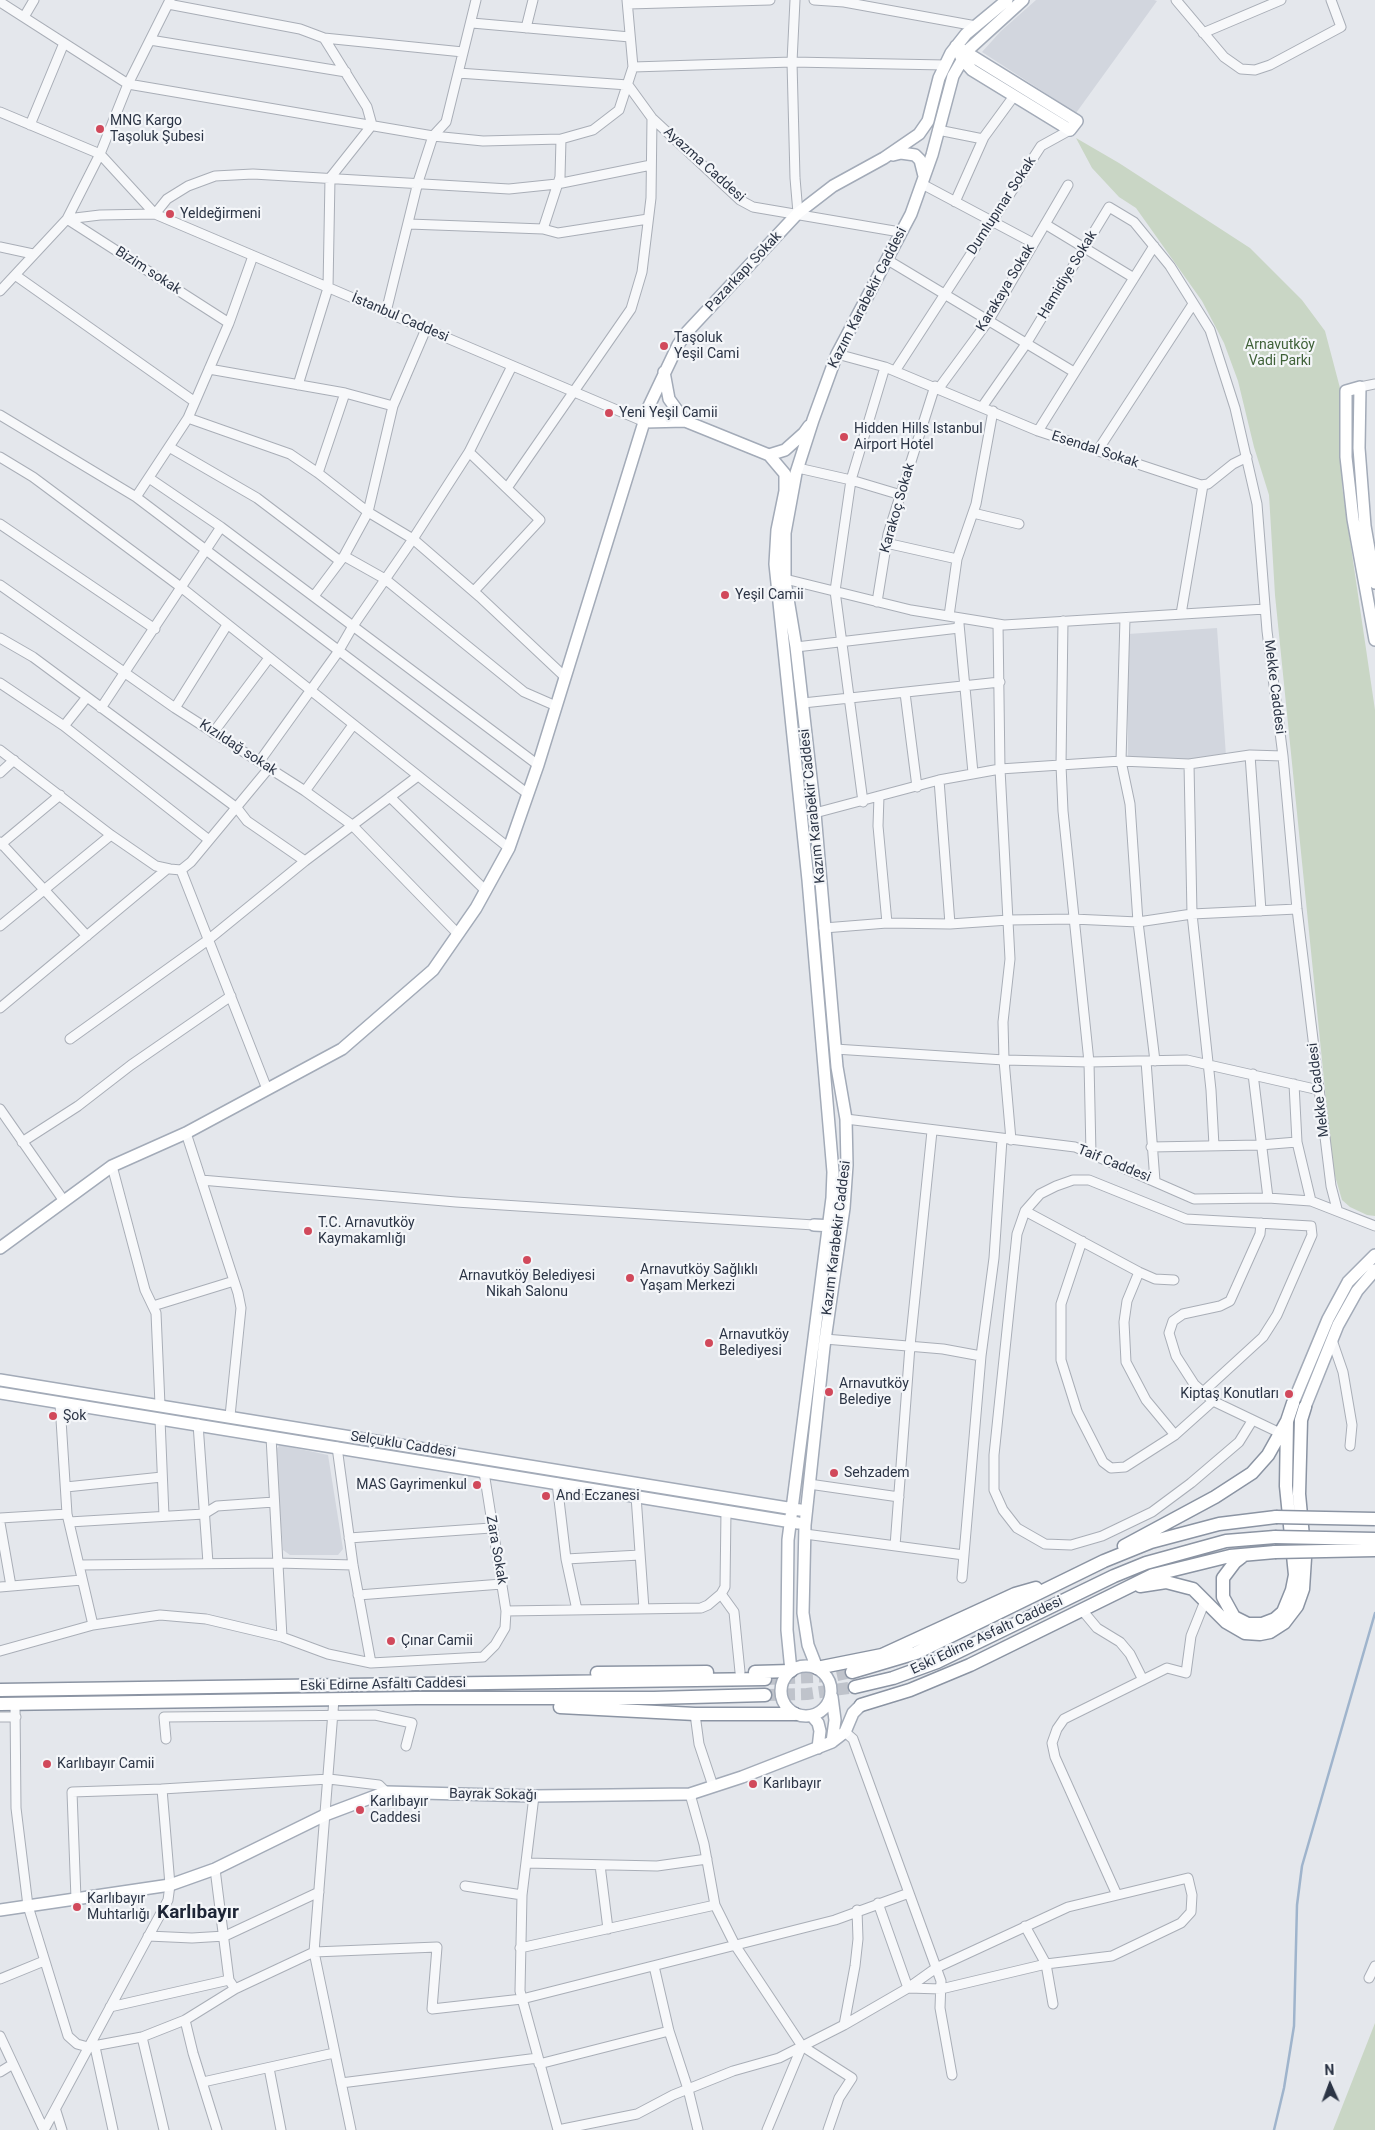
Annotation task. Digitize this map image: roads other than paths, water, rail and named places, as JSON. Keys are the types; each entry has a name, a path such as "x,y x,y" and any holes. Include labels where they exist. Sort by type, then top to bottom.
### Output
{"highway":[{"path":"1104,1561 1130,1541 1241,1482 1268,1455 1287,1420 1299,1405"},
{"path":"1126,1588 1166,1582 1193,1588 1226,1622 1244,1633 1260,1634 1270,1632 1284,1623 1297,1606 1303,1589 1305,1558 1299,1494 1301,1429 1299,1405"},
{"path":"1244,1555 1235,1562 1223,1578 1223,1597 1234,1617 1248,1624 1262,1624 1275,1619 1283,1612 1292,1590 1295,1575 1286,1486 1287,1420"},
{"path":"1104,1561 1170,1536 1219,1524 1276,1517 1375,1519"},
{"name":"Eski Edirne Asfaltı Caddesi","path":"855,1687 893,1678 937,1662 1114,1576 1199,1547 1240,1539 1275,1537 1375,1539"},
{"path":"861,1705 910,1690 970,1665 1153,1575 1182,1566 1244,1555 1276,1552 1375,1550"},
{"name":"Eski Edirne Asfaltı Caddesi","path":"852,1672 916,1653 1104,1561"},
{"path":"817,1668 882,1655 1015,1594 1067,1579"},
{"path":"526,1683 570,1674 790,1671"},
{"name":"Eski Edirne Asfaltı Caddesi","path":"0,1690 765,1679"},
{"name":"Eski Edirne Asfaltı Caddesi","path":"0,1704 15,1710 334,1699 654,1698 765,1694"},
{"path":"503,1699 548,1706 695,1714 794,1714"}],"main road":[{"path":"884,158 919,134 928,121 939,78 956,46 1007,0"},
{"name":"Kazım Karabekir Caddesi","path":"817,1668 808,1645 803,1613 805,1529 826,1339 841,1226 847,1165 846,1119 835,1049 815,814 803,703 785,579 785,533 789,504 798,468 837,354 911,214 932,155 948,88 964,56 1023,0"},
{"path":"956,46 972,70 1014,96 1073,126"},
{"path":"964,56 1073,126"},
{"path":"884,158 901,153 915,155 920,160 923,180"},
{"name":"Pazarkapı Sokak","path":"0,1248 112,1166 186,1133 342,1049 433,970 486,891 510,848 538,765 649,406 664,372 687,332 798,213 833,186 884,158"},
{"path":"664,372 669,398 685,421"},
{"path":"1375,583 1365,526 1359,448 1360,387 1346,391 1346,457 1353,519 1375,640"},
{"path":"644,422 685,421 769,455 785,450 804,433 813,420"},
{"name":"Kazım Karabekir Caddesi","path":"769,455 785,474 785,491 777,530 776,564 808,880 832,1150 832,1198 786,1556 787,1630 790,1671"},
{"path":"814,1225 827,1232 841,1226"},
{"path":"1299,1405 1328,1319 1348,1282 1375,1255"},
{"path":"1299,1405 1357,1291 1375,1270"},
{"name":"Selçuklu Caddesi","path":"0,1380 230,1416 806,1512"},
{"name":"Selçuklu Caddesi","path":"0,1393 726,1510 790,1522 805,1529"},
{"path":"336,1447 337,1434"},
{"path":"534,1480 536,1468"},
{"path":"832,1742 828,1710 832,1696 829,1679 817,1668 803,1666 790,1671 782,1683 782,1697 784,1704 794,1714 812,1716 828,1710 861,1705"},
{"path":"845,1732 848,1721 861,1705"},
{"path":"812,1716 820,1731 818,1748"},
{"name":"Bayrak Sokağı","path":"0,1910 170,1885 215,1869 326,1815 386,1792 534,1796 690,1794 818,1748 832,1742 845,1732"}],"street":[{"path":"24,17 34,0"},
{"path":"386,312 418,182 433,136 446,122 472,23 476,0"},
{"path":"526,28 533,0"},
{"path":"0,2 128,84 372,124 433,136 483,141 561,139 593,130 619,110 632,67 627,2 770,0"},
{"path":"796,0 792,62 795,178 798,213"},
{"path":"814,0 844,2 976,26"},
{"path":"1176,0 1224,57 1241,69 1255,70 1270,65 1341,27 1330,0"},
{"path":"1203,33 1281,0"},
{"path":"0,292 67,219 100,154 128,84 169,2 300,29 324,38 463,52"},
{"path":"472,23 630,37"},
{"path":"324,38 367,107 372,124"},
{"path":"150,40 298,66 346,72"},
{"path":"30,125 64,43"},
{"path":"632,67 792,62 945,65"},
{"path":"458,73 628,85"},
{"name":"Ayazma Caddesi","path":"628,85 652,118 740,200 753,206 900,232"},
{"path":"955,202 983,139 1014,96"},
{"path":"0,112 100,154 155,214"},
{"path":"507,488 631,309 642,272 648,220 652,118"},
{"path":"298,385 328,288 330,178 372,124"},
{"name":"Dumlupınar Sokak","path":"894,370 993,222 1041,146 1073,126"},
{"path":"938,130 983,139"},
{"path":"543,229 556,184 560,177 561,139"},
{"path":"155,214 166,199 188,186 215,176 252,174 418,182 509,189 556,184 651,165"},
{"path":"923,180 955,202 1033,243"},
{"name":"Karakaya Sokak","path":"937,387 989,320 1068,185"},
{"name":"Mekke Caddesi","path":"1109,207 1134,222 1154,246 1170,266 1210,330 1235,408 1247,457 1257,504 1265,609 1283,756 1297,909 1331,1186 1337,1209"},
{"name":"Hamidiye Sokak","path":"982,407 1026,344 1109,207"},
{"path":"67,219 100,215 155,214"},
{"name":"İstanbul Caddesi","path":"155,214 644,422"},
{"name":"Bizim sokak","path":"67,219 229,323"},
{"path":"408,224 543,229 558,233 648,220"},
{"path":"1045,224 1134,278"},
{"path":"1038,431 1154,246"},
{"path":"0,247 33,254"},
{"path":"136,498 188,418 229,323 253,256"},
{"path":"886,259 945,292 1026,344 1074,372"},
{"path":"14,275 195,402"},
{"path":"1098,450 1193,304"},
{"path":"314,596 342,558 368,512 393,406 426,329"},
{"name":"Esendal Sokak","path":"837,354 894,370 1038,431 1203,485"},
{"path":"259,762 338,652 353,626 413,539 469,452 512,366"},
{"path":"862,802 836,591 851,480 885,367"},
{"path":"209,369 345,393 393,406"},
{"path":"1360,387 1375,384"},
{"name":"Karakoç Sokak","path":"877,602 886,543 937,387"},
{"path":"318,473 345,393"},
{"path":"973,774 959,628 954,617 957,559 972,514 993,411"},
{"path":"0,415 136,498 528,794"},
{"path":"188,418 290,454 318,473 368,512 413,539 474,591 565,677"},
{"path":"169,447 257,498 342,558 385,579 524,692 556,706"},
{"path":"469,452 540,520 474,591"},
{"path":"0,457 33,478 182,588 352,725 510,848"},
{"path":"1181,614 1203,485 1208,484 1233,464 1247,457"},
{"path":"798,468 851,480 901,495"},
{"path":"149,478 221,527 538,765"},
{"path":"972,514 1019,524"},
{"path":"0,524 155,629"},
{"path":"102,708 221,527"},
{"path":"886,543 957,559"},
{"path":"785,579 877,602 998,624 1265,609"},
{"name":"Kızıldağ sokak","path":"0,585 125,674 306,792 352,826 458,934"},
{"path":"1125,618 1121,761 1130,804 1150,1061 1151,1147 1155,1181"},
{"path":"1064,621 1061,765 1073,919 1089,1062 1091,1154"},
{"path":"175,708 227,624"},
{"path":"962,1578 981,1356 1007,1140 1003,1022 1010,960 1000,769 998,624"},
{"path":"796,647 959,628"},
{"path":"0,638 33,657 237,808 247,821 305,861"},
{"path":"213,733 269,658"},
{"path":"803,703 964,684 1000,682"},
{"path":"0,683 64,726 209,840"},
{"path":"905,692 917,787"},
{"path":"64,726 86,697"},
{"path":"306,792 352,725"},
{"path":"0,750 110,835 156,866 181,870"},
{"path":"1250,755 1261,911"},
{"path":"815,814 939,780 1000,769 1121,761 1189,764 1250,755 1283,756"},
{"path":"0,773 14,760"},
{"path":"1189,764 1192,914 1211,1090 1214,1146"},
{"path":"181,870 237,808 269,768"},
{"path":"70,1039 208,940 305,861 418,776"},
{"path":"939,780 950,924"},
{"path":"60,795 0,844 87,936"},
{"path":"879,796 878,826 887,922"},
{"path":"390,797 486,891"},
{"path":"0,926 110,835"},
{"path":"0,1008 167,869"},
{"path":"181,870 267,1089"},
{"path":"824,928 887,922 950,924 1009,920 1073,919 1138,922 1192,914 1297,909"},
{"path":"22,1142 78,1106 131,1065 231,996"},
{"path":"835,1049 1004,1060 1089,1062 1187,1060 1319,1090"},
{"path":"1253,1074 1260,1145 1268,1198"},
{"path":"1294,1084 1296,1142 1311,1201"},
{"path":"0,1109 64,1201"},
{"name":"Taif Caddesi","path":"846,1119 1075,1147 1194,1199 1268,1198 1311,1201 1337,1209 1375,1226"},
{"path":"895,1546 910,1346 932,1131"},
{"path":"186,1133 241,1308 230,1416"},
{"path":"1151,1147 1260,1145 1296,1142"},
{"path":"112,1166 145,1290 156,1313 160,1405"},
{"path":"201,1180 456,1202 814,1225"},
{"path":"1203,1392 1263,1338 1277,1315 1313,1233 1311,1226 1306,1224 1186,1220 1089,1180 1073,1180 1040,1194 1025,1212 1017,1234 994,1455 994,1490 1003,1510 1017,1528 1045,1544 1071,1545 1102,1536 1152,1512 1239,1442 1252,1421"},
{"path":"1025,1212 1139,1272 1155,1279 1174,1280"},
{"path":"1261,1223 1260,1234 1230,1301 1220,1306 1183,1314 1173,1321 1170,1327 1169,1339 1176,1356 1194,1384 1213,1401 1280,1433"},
{"path":"1082,1242 1061,1304 1061,1360 1077,1411 1103,1462 1111,1468 1125,1466 1175,1435 1213,1401"},
{"path":"1139,1272 1127,1301 1124,1322 1126,1362 1146,1400 1175,1435"},
{"path":"153,1306 234,1281"},
{"path":"826,1339 942,1348 981,1356"},
{"path":"1332,1340 1343,1372 1352,1425 1350,1446"},
{"path":"60,1404 68,1518 93,1625"},
{"path":"160,1419 164,1516"},
{"path":"198,1424 208,1563"},
{"path":"271,1436 282,1637"},
{"path":"0,1651 93,1625 160,1615 206,1620 282,1637 328,1654 371,1663 353,1565 336,1447"},
{"name":"Zara Sokak","path":"371,1663 483,1657 495,1644 505,1628 506,1611 491,1528 484,1472"},
{"path":"66,1487 162,1477"},
{"path":"556,1484 566,1559 577,1610"},
{"path":"809,1484 899,1497"},
{"path":"636,1496 644,1609"},
{"path":"0,1518 204,1514 217,1506 274,1502"},
{"path":"506,1611 700,1608 721,1594 725,1587 726,1510"},
{"path":"0,1523 11,1586"},
{"path":"349,1538 491,1528"},
{"path":"805,1529 895,1546 964,1556"},
{"path":"566,1559 640,1556"},
{"path":"79,1565 277,1563 353,1565"},
{"path":"0,1587 82,1580"},
{"path":"358,1595 502,1584"},
{"path":"721,1594 734,1612 740,1672"},
{"path":"1117,1895 1055,1757 1052,1743 1057,1729 1064,1719 1167,1668 1186,1673 1191,1636 1205,1600"},
{"path":"1082,1610 1097,1628 1120,1642 1130,1654 1143,1680"},
{"path":"334,1699 314,1952 351,2130"},
{"path":"15,1710 16,1808 28,1906 68,2036 77,2044 92,2047 142,2037 185,2020 235,1989 314,1952 437,1947 432,2009 522,1999 834,1920 878,1902 909,1893"},
{"name":"Eski Edirne Asfaltı Caddesi","path":"0,1717 15,1710"},
{"path":"695,1714 700,1744 713,1786"},
{"path":"166,1739 164,1718 375,1715 412,1723 406,1746"},
{"path":"845,1732 853,1739 941,1981 940,2008 952,2075"},
{"path":"76,1899 72,1792 162,1790 329,1779 379,1785 386,1792"},
{"path":"44,2130 92,2047 110,2007 168,1900 170,1885 162,1790"},
{"path":"690,1794 707,1859 715,1905 735,1945 802,2046 852,2078 840,2098 828,2130"},
{"path":"534,1796 522,1896 520,1948 522,1999 558,2130 637,2114 688,2089 733,2071 779,2058 844,2025 908,1988 936,1968 1068,1907 1188,1878 1192,1895 1191,1912 1181,1924 1112,1956 1046,1964 941,1989 908,1988"},
{"path":"526,1863 657,1866 707,1859"},
{"path":"600,1865 608,1929"},
{"path":"215,1869 225,1936 229,1980 235,1989"},
{"path":"465,1886 522,1896"},
{"path":"148,1936 192,1938 225,1936 319,1892"},
{"path":"878,1902 908,1988"},
{"path":"520,1948 715,1905"},
{"path":"844,2025 855,1966 858,1939 857,1910"},
{"path":"1025,1926 1046,1964 1053,2004"},
{"path":"0,1979 44,1961"},
{"path":"654,1966 669,2030 688,2089 698,2130"},
{"path":"1369,1978 1375,1966"},
{"path":"110,2007 229,1980"},
{"path":"185,2020 193,2054 217,2130"},
{"path":"341,2083 539,2061 669,2030"},
{"path":"0,2036 44,2130"},
{"path":"142,2037 164,2130"},
{"path":"767,2130 802,2046"},
{"path":"92,2047 113,2130"},
{"path":"203,2082 334,2053"},
{"path":"0,2072 13,2064"},
{"path":"269,2068 281,2130"},
{"path":"56,2111 62,2130"}],"waterway":[{"path":"1274,2130 1284,2088 1294,2026 1297,1905 1302,1866 1375,1613"}],"tunnel":[{"path":"765,1679 833,1676 852,1672"},
{"path":"765,1695 807,1694 855,1687"}],"place":[{"name":"MNG Kargo Taşoluk Şubesi","path":"100,129"},
{"name":"Yeldeğirmeni","path":"170,214"},
{"name":"Taşoluk Yeşil Cami","path":"664,346"},
{"name":"Yeni Yeşil Camii","path":"609,413"},
{"name":"Hidden Hills Istanbul Airport Hotel","path":"844,437"},
{"name":"Yeşil Camii","path":"725,595"},
{"name":"T.C. Arnavutköy Kaymakamlığı","path":"308,1231"},
{"name":"Arnavutköy Belediyesi Nikah Salonu","path":"527,1260"},
{"name":"Arnavutköy Sağlıklı Yaşam Merkezi","path":"630,1278"},
{"name":"Arnavutköy Belediyesi","path":"709,1343"},
{"name":"Arnavutköy Belediye","path":"829,1392"},
{"name":"Kiptaş Konutları","path":"1289,1394"},
{"name":"Şok","path":"53,1416"},
{"name":"Sehzadem","path":"834,1473"},
{"name":"MAS Gayrimenkul","path":"477,1485"},
{"name":"And Eczanesi","path":"546,1496"},
{"name":"Çınar Camii","path":"391,1641"},
{"name":"Karlıbayır Camii","path":"47,1764"},
{"name":"Karlıbayır","path":"753,1784"},
{"name":"Karlıbayır Caddesi","path":"360,1810"},
{"name":"Karlıbayır Muhtarlığı","path":"77,1907"}],"district":[{"name":"Karlıbayır","path":"198,1913"}],"park label":[{"name":"Arnavutköy Vadi Parkı","path":"1280,354"}]}
